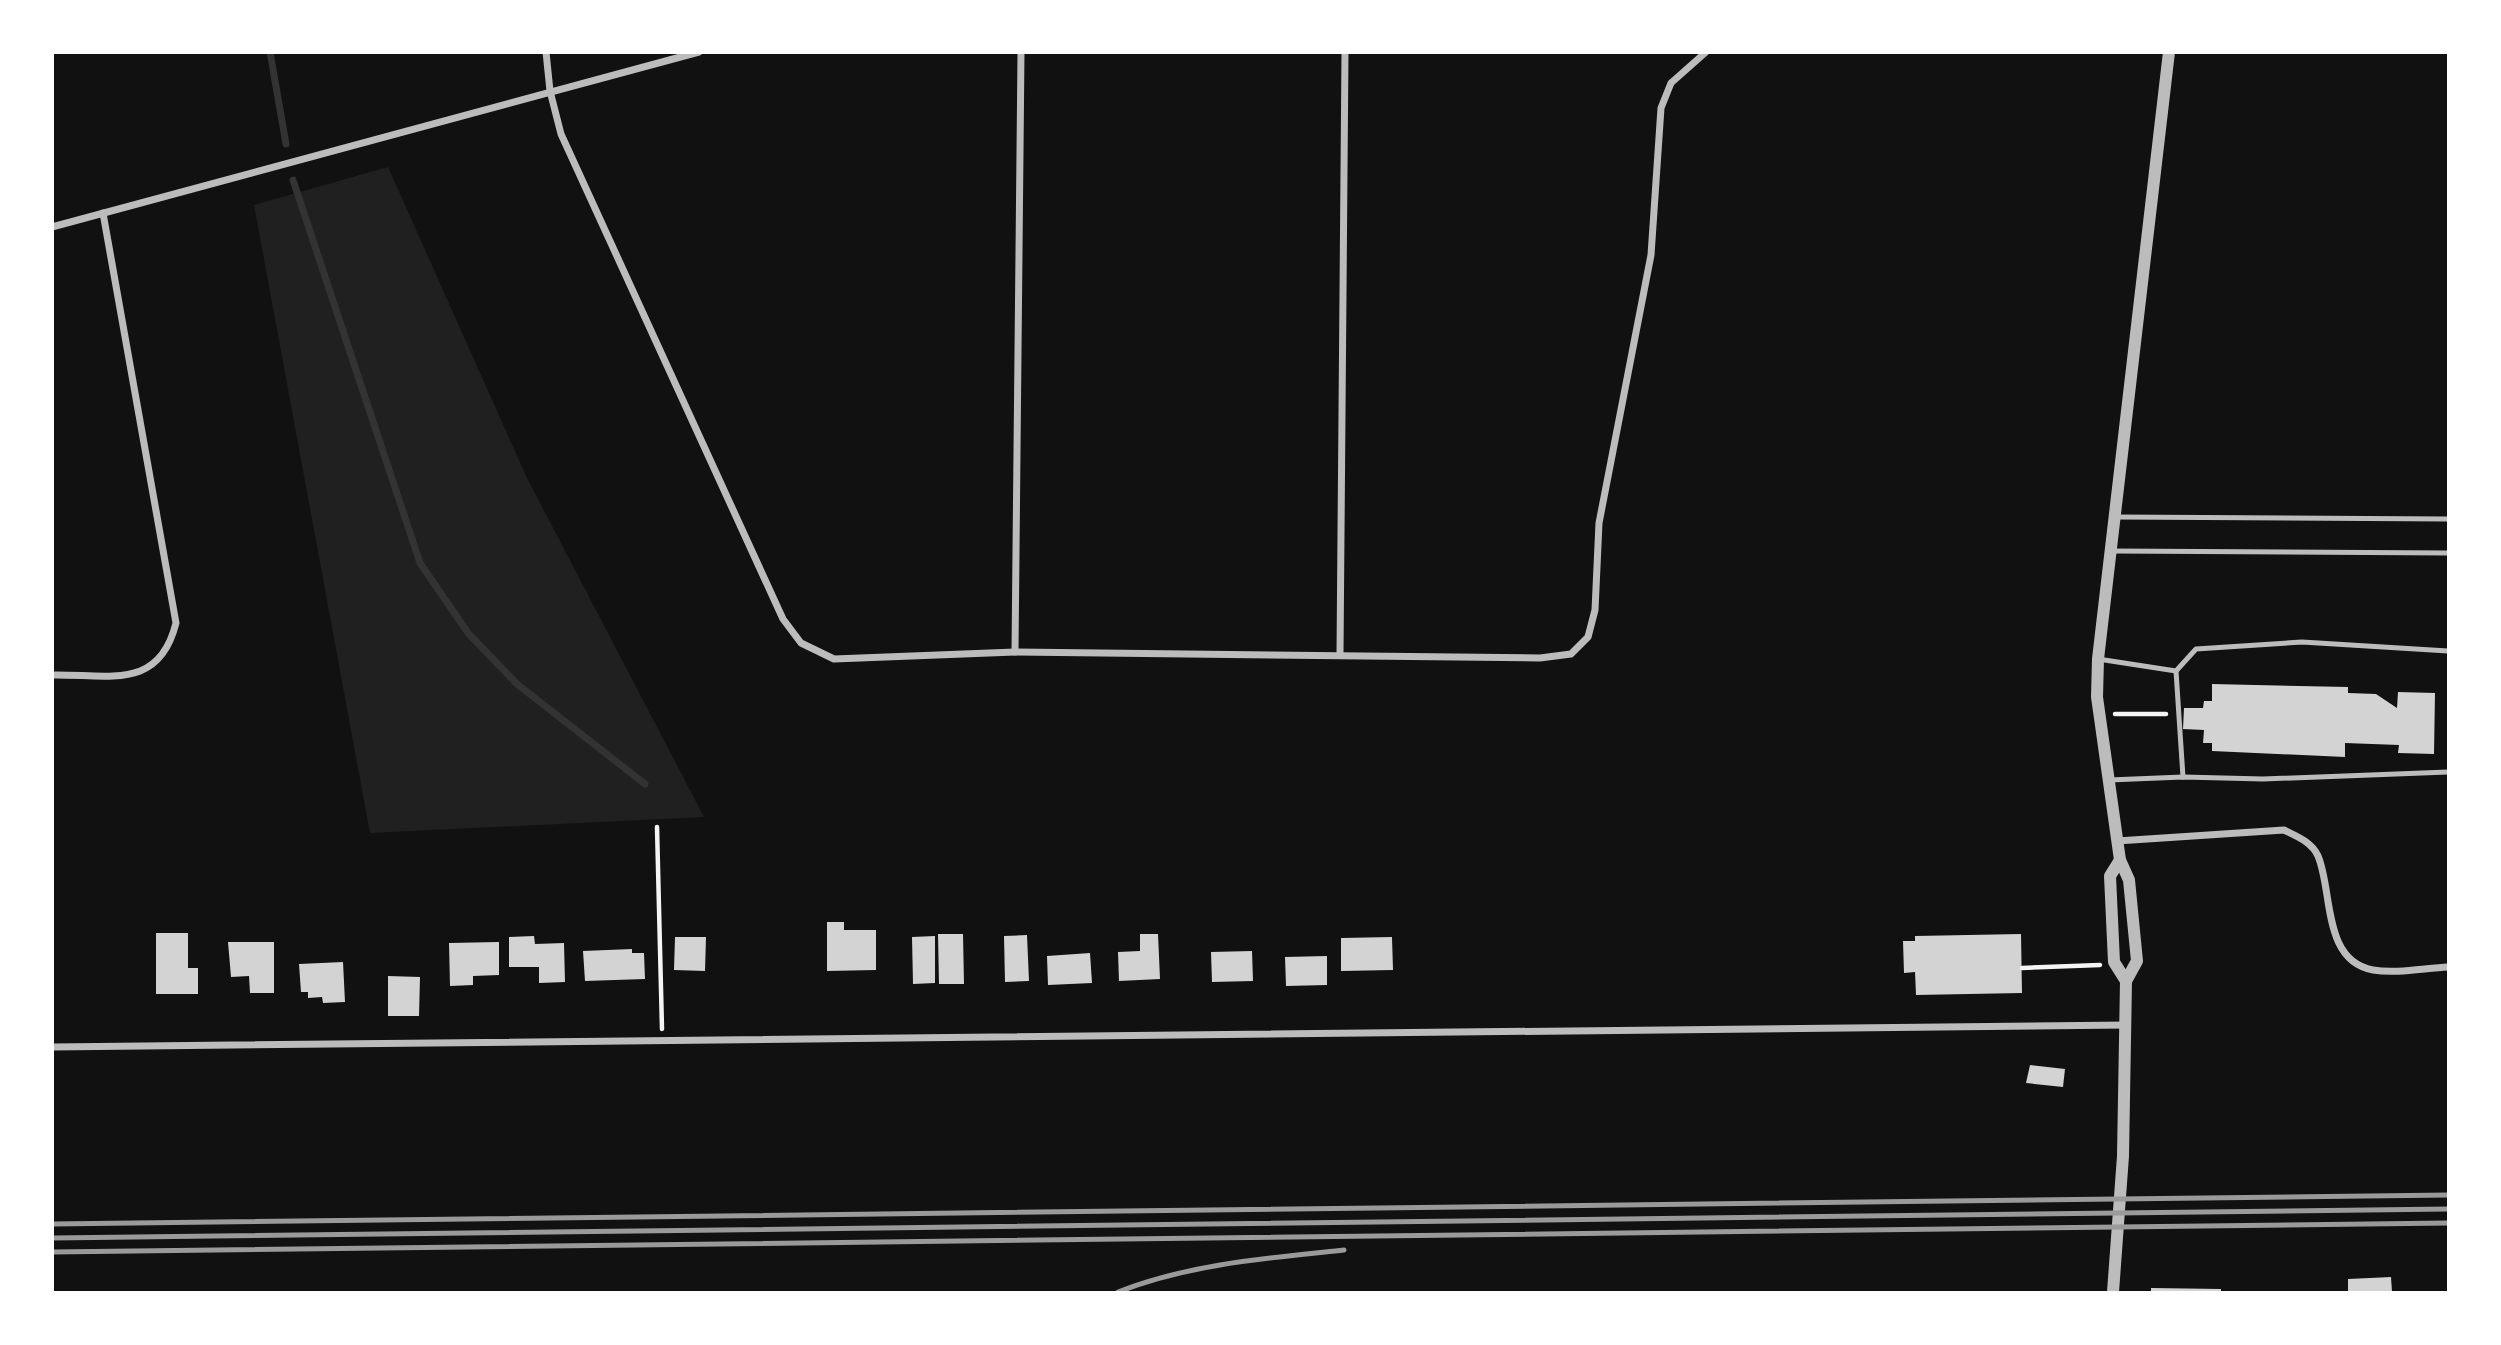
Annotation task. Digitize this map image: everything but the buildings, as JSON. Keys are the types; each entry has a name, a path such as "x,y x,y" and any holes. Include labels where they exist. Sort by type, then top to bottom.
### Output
{"street":[{"path":"546,52 550,91 567,146 782,620 801,643 834,659 1015,652 1540,657 1571,654 1588,637 1595,610 1599,523 1651,255 1661,108 1671,83 1706,52"},
{"path":"52,227 699,52"},
{"path":"1015,652 1021,52"},
{"path":"1340,654 1345,52"},
{"path":"2126,981 2137,961 2129,880 2120,860 2099,714 2098,659 2117,517 2169,52"},
{"path":"52,675 139,673 157,663 171,644 176,623 103,213"},
{"path":"2117,841 2284,830 2305,840 2317,854 2339,948 2352,961 2372,970 2448,967"},
{"path":"2113,1293 2128,1025 2126,981 2114,962 2110,876 2120,860"},
{"path":"52,1047 2128,1025"}],"lane":[{"path":"2117,517 2448,519"},
{"path":"2112,551 2448,553"},
{"path":"2182,777 2176,671 2196,649 2302,642 2448,651"},
{"path":"2098,659 2176,671"},
{"path":"2109,779 2263,779 2448,772"}],"path":[{"path":"2099,714 2177,713"},
{"path":"657,827 662,1040"},
{"path":"2022,968 2105,965"}],"shaded area":[{"path":"388,167 527,478 704,817 370,833 254,205"}],"waterway":[{"path":"270,52 286,144"},
{"path":"293,180 420,563 468,633 517,684 645,784"}],"railway":[{"path":"52,1224 2448,1195"},
{"path":"52,1238 2448,1209"},
{"path":"52,1252 2448,1223"},
{"path":"1118,1292 1145,1282 1201,1269 1258,1259 1344,1250"}]}
